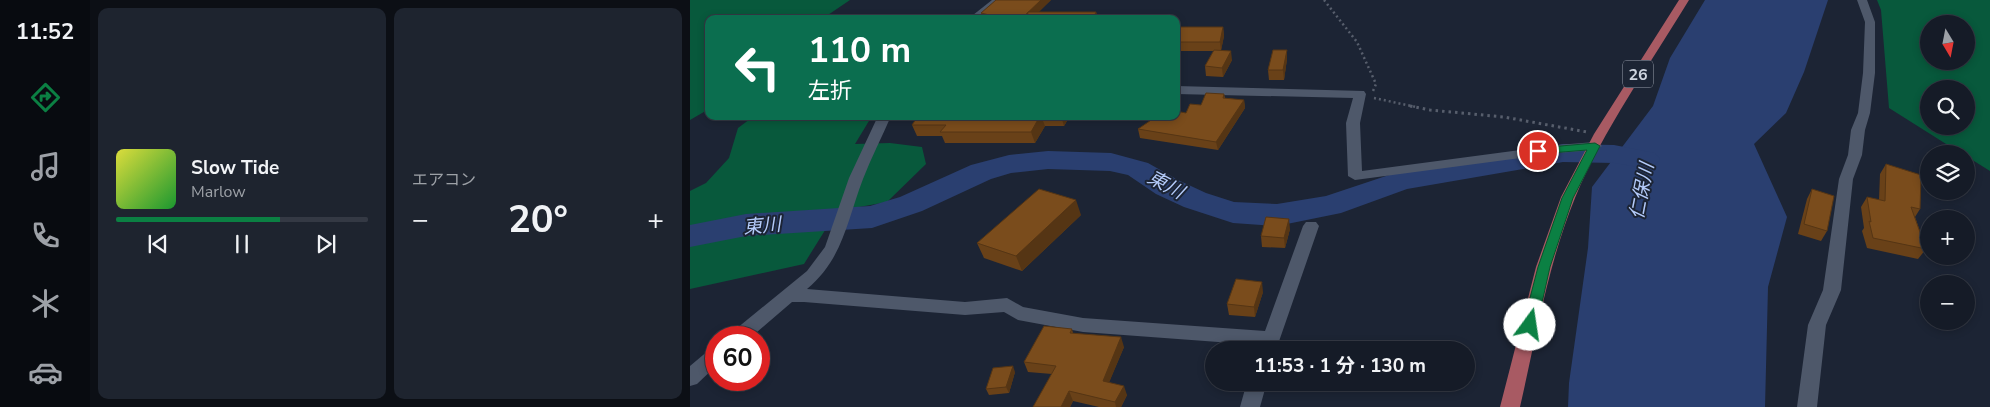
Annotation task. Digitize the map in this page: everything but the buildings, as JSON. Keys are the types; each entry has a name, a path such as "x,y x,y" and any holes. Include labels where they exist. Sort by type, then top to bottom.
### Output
{"main road":[{"name":"26","path":"1510,407 1544,267 1568,198 1594,147 1684,0"}],"street":[{"path":"977,15 998,0"},
{"path":"1807,407 1817,325 1832,290 1846,179 1864,113 1869,73 1870,22 1862,0"},
{"path":"1180,90 1360,94 1353,123 1355,176 1557,149 1594,147"},
{"path":"751,326 813,275 832,249 856,178 883,120"},
{"path":"1269,341 1311,226"},
{"path":"786,296 825,295 911,305 989,310 1007,305 1018,313 1083,326 1229,341"},
{"path":"690,378 705,365"},
{"path":"1250,407 1254,391"}],"path":[{"path":"1324,0 1357,42 1367,61 1376,84 1372,97 1430,110 1504,117 1594,147"}],"green space":[{"path":"690,0 850,0 828,15 705,15 705,111 690,120"},
{"path":"1877,0 1990,0 1990,171 1975,162 1975,145 1948,145 1932,135 1975,135 1975,80 1920,80 1920,128 1889,108 1881,10"},
{"path":"749,120 870,120 855,144 890,143 922,147 926,164 887,202 837,211 804,264 690,289 690,191 706,183 729,158 738,128"}],"water":[{"name":"仁保川","path":"1705,0 1828,0 1804,72 1786,113 1754,144 1787,217 1768,287 1765,407 1568,407 1569,383 1588,248 1592,187 1653,106 1670,58"}],"waterway":[{"name":"東川","path":"690,236 746,225 872,217 911,204 981,172 1009,164 1048,160 1111,162 1138,169 1167,187 1195,200 1233,212 1277,215 1330,206 1401,181 1563,153 1614,154 1645,159"}],"route":[{"path":"1530,325 1544,267 1568,198 1595,146 1538,151"}]}
